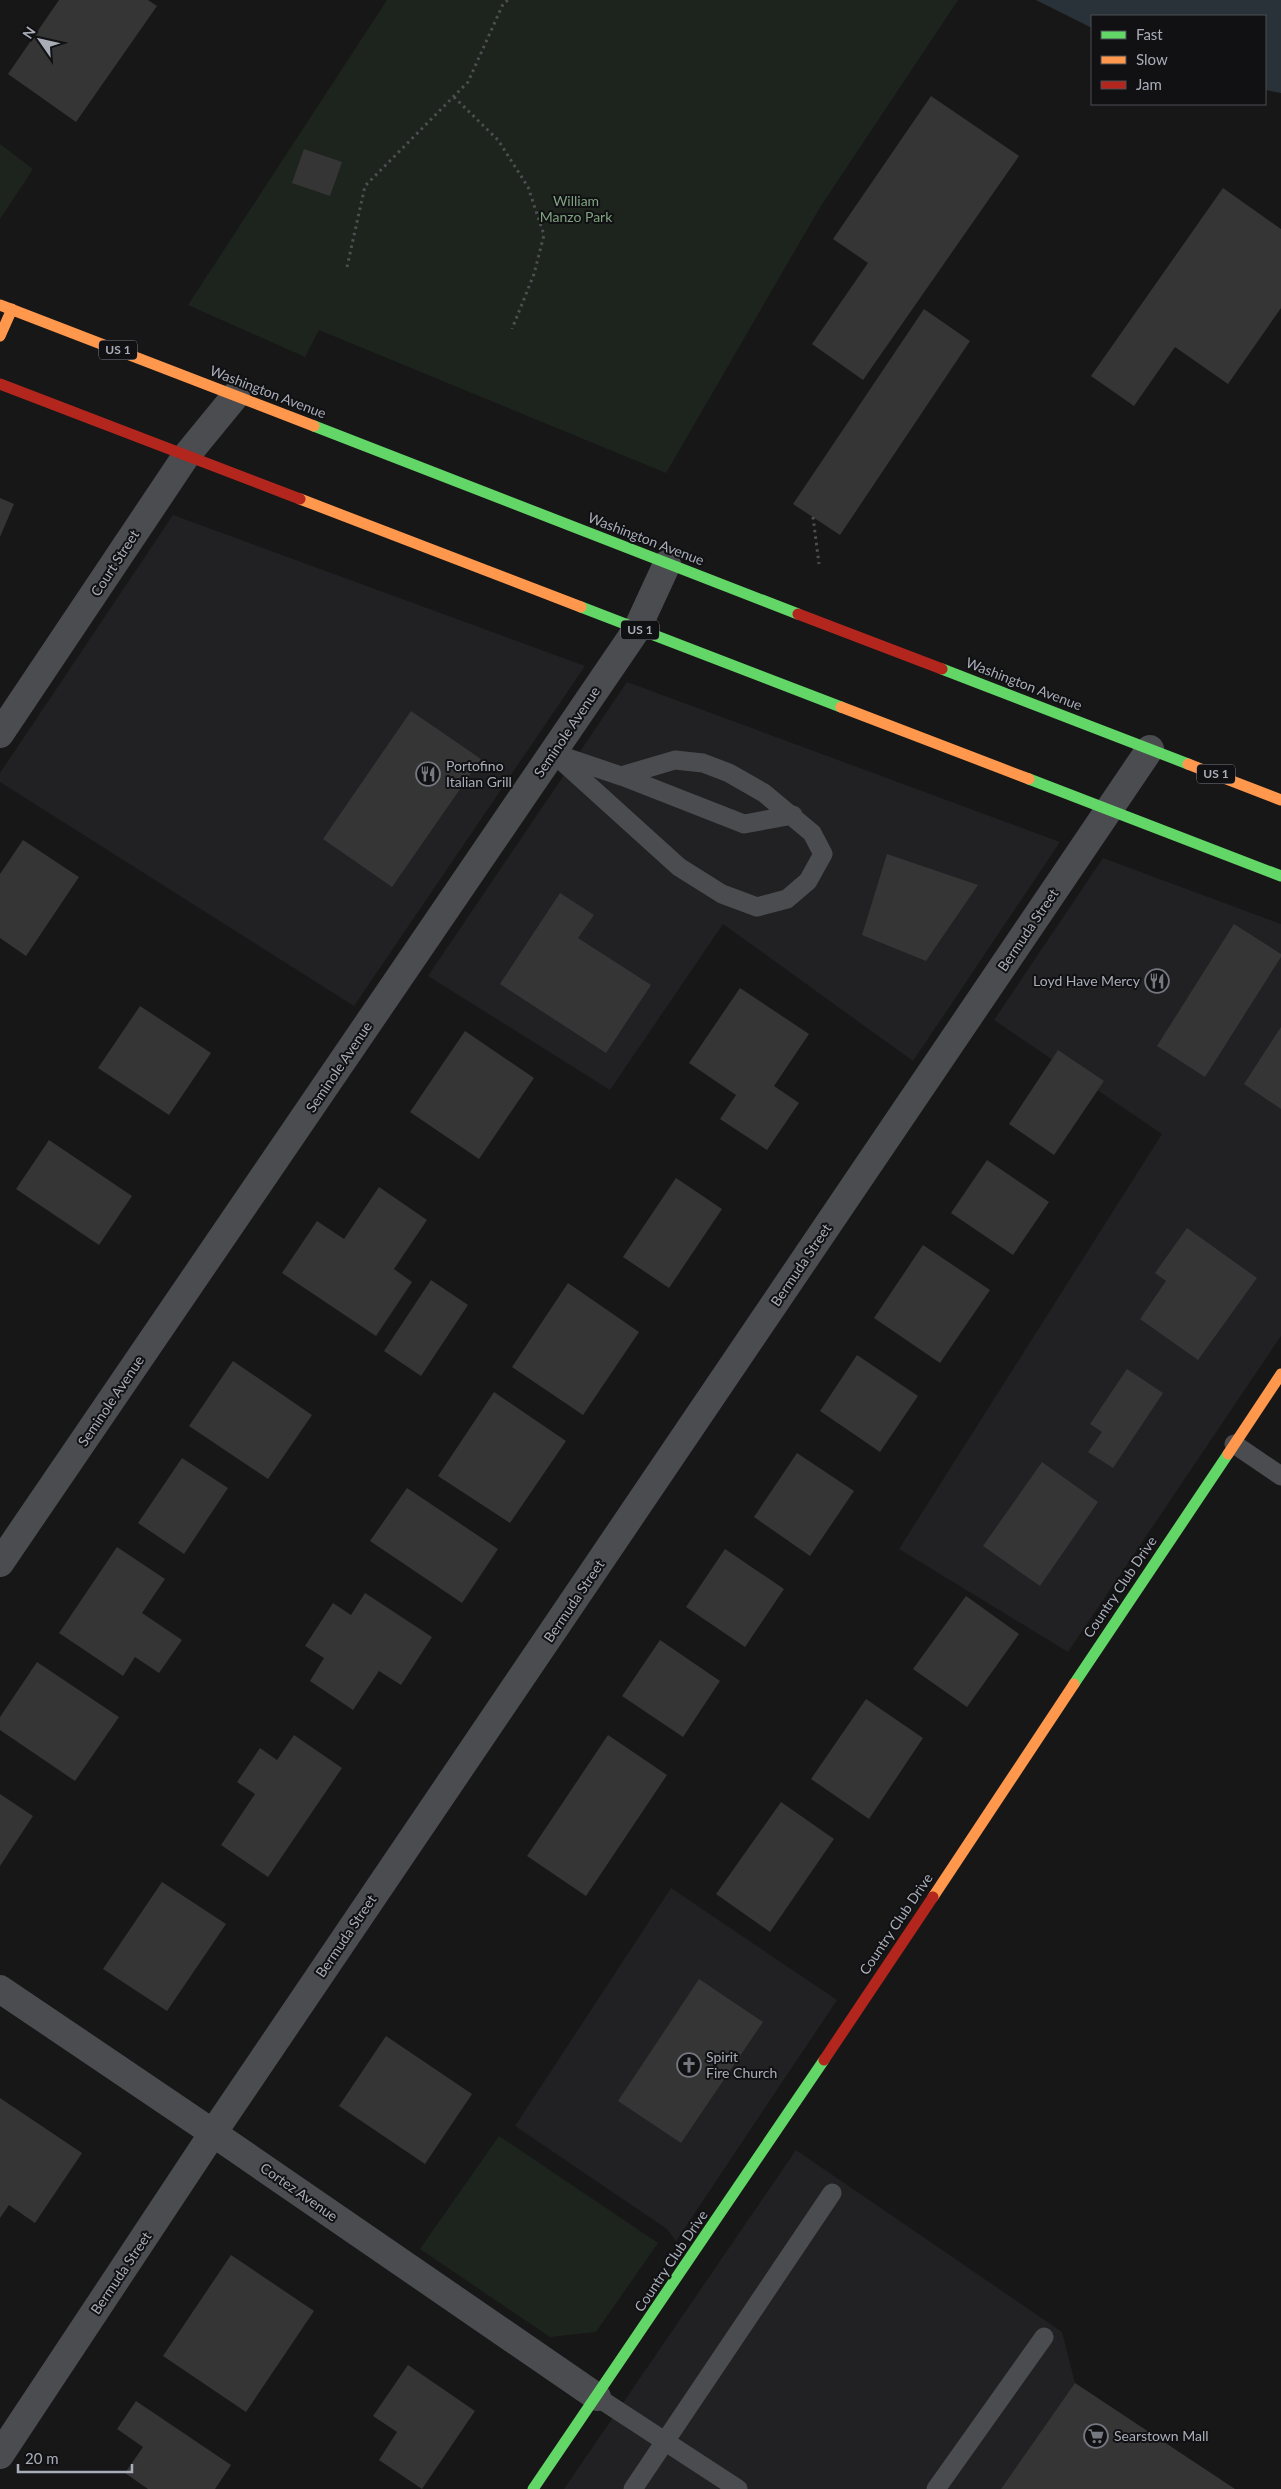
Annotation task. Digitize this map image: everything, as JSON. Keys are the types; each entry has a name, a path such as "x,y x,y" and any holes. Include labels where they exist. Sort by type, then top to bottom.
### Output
{"main road":[{"name":"Washington Avenue","path":"0,305 1281,800"},
{"path":"0,336 12,309"},
{"name":"US 1","path":"0,384 1281,876"},
{"name":"Country Club Drive","path":"533,2489 1281,1374"}],"street":[{"name":"Court Street","path":"0,734 186,456 236,396"},
{"name":"Seminole Avenue","path":"0,1563 637,629 667,564"},
{"name":"Bermuda Street","path":"0,2455 214,2133 1150,749"},
{"name":"Cortez Avenue","path":"0,1989 214,2133 597,2396"}],"lane":[{"path":"553,754 679,867 722,894 757,907 787,899 808,881 823,854 812,833 793,815 764,793 729,773 703,763 675,760 621,776 618,775"},
{"path":"553,754 618,775 744,824 793,815"},
{"path":"1234,1444 1281,1476"},
{"path":"633,2489 832,2193"},
{"path":"936,2489 1044,2336"},
{"path":"597,2396 738,2489"}],"path":[{"path":"347,267 365,186 468,82 503,4 508,0"},
{"path":"454,96 498,140 528,187 544,235 534,274 512,328"},
{"path":"813,518 819,564"}],"shaded area":[{"path":"1036,0 1281,0 1281,93 1266,90 1266,15 1091,15 1091,28"},
{"path":"173,515 585,666 354,1006 0,782 0,773"},
{"path":"627,682 1060,842 913,1061 723,924 610,1090 428,976"},
{"path":"1103,858 1281,924 1281,1336 1068,1652 899,1549 1162,1134 994,1020"},
{"path":"671,1888 837,2000 676,2241 667,2229 515,2126"},
{"path":"796,2150 1062,2332 1075,2383 1234,2489 564,2489"}],"green space":[{"name":"William Manzo Park","path":"387,0 958,0 819,209 666,473 319,330 305,357 188,305"},
{"path":"0,144 33,169 0,219"},
{"path":"499,2136 658,2243 596,2332 550,2337 420,2249"}],"building":[{"path":"59,0 148,0 157,6 76,122 8,74"},
{"path":"931,96 1019,156 863,380 812,344 868,263 833,239"},
{"path":"304,149 342,162 330,196 292,183"},
{"path":"1223,188 1281,229 1281,308 1228,384 1175,347 1134,406 1091,376"},
{"path":"924,309 970,341 840,535 793,504"},
{"path":"0,498 14,504 0,537"},
{"path":"411,711 481,759 392,887 323,839"},
{"path":"23,840 79,877 26,956 0,938 0,874"},
{"path":"887,854 978,885 926,961 862,935"},
{"path":"560,893 594,915 578,938 651,985 606,1053 500,984"},
{"path":"1234,924 1281,954 1281,957 1205,1077 1157,1046"},
{"path":"740,988 809,1034 774,1086 799,1103 767,1150 720,1119 736,1095 689,1063"},
{"path":"140,1006 211,1053 169,1115 98,1068"},
{"path":"1281,1027 1281,1109 1244,1084"},
{"path":"465,1031 534,1078 479,1159 410,1112"},
{"path":"1058,1050 1104,1081 1054,1155 1009,1124"},
{"path":"49,1140 132,1196 99,1245 16,1189"},
{"path":"987,1160 1049,1202 1013,1255 951,1213"},
{"path":"676,1178 722,1209 669,1288 623,1257"},
{"path":"379,1187 427,1220 394,1269 412,1282 376,1336 282,1273 317,1221 344,1239"},
{"path":"1187,1228 1257,1278 1198,1360 1140,1319 1166,1281 1155,1273"},
{"path":"923,1245 990,1290 940,1363 874,1318"},
{"path":"431,1280 468,1305 421,1376 384,1351"},
{"path":"568,1283 639,1332 583,1415 512,1367"},
{"path":"857,1355 918,1396 880,1452 820,1411"},
{"path":"233,1361 312,1415 268,1479 189,1426"},
{"path":"1127,1369 1163,1393 1113,1468 1088,1452 1102,1432 1090,1424"},
{"path":"494,1392 566,1441 510,1523 438,1476"},
{"path":"797,1453 854,1491 810,1556 754,1517"},
{"path":"182,1458 228,1488 184,1554 138,1523"},
{"path":"1042,1462 1098,1502 1040,1586 983,1546"},
{"path":"407,1488 498,1549 462,1603 370,1541"},
{"path":"117,1547 165,1579 142,1613 182,1640 159,1673 135,1657 123,1676 59,1633"},
{"path":"725,1549 784,1589 745,1647 686,1607"},
{"path":"365,1593 432,1637 401,1685 379,1671 353,1710 310,1681 324,1658 305,1646 333,1603 351,1615"},
{"path":"966,1596 1019,1634 967,1707 913,1669"},
{"path":"660,1640 720,1681 683,1737 622,1696"},
{"path":"37,1662 119,1717 75,1781 0,1730 0,1717"},
{"path":"866,1699 923,1738 869,1819 811,1779"},
{"path":"294,1735 342,1768 268,1877 221,1845 255,1794 237,1782 260,1748 277,1760"},
{"path":"608,1735 667,1775 586,1896 527,1856"},
{"path":"0,1794 33,1816 0,1866"},
{"path":"781,1802 834,1839 770,1932 716,1894"},
{"path":"162,1882 226,1924 167,2011 103,1969"},
{"path":"699,1979 763,2022 681,2143 618,2101"},
{"path":"386,2036 472,2094 425,2164 339,2106"},
{"path":"0,2098 82,2153 35,2223 9,2205 0,2218"},
{"path":"231,2255 314,2311 246,2412 163,2356"},
{"path":"408,2365 475,2411 422,2489 379,2460 397,2432 373,2416"},
{"name":"Searstown Mall","path":"1075,2383 1235,2489 1001,2489"},
{"path":"136,2401 231,2465 215,2489 148,2489 125,2473 143,2447 117,2429"}],"traffic: fast":[{"path":"314,426 798,614"},
{"path":"581,607 841,707"},
{"path":"942,669 1188,764"},
{"path":"1029,779 1281,876"},
{"path":"1074,1684 1228,1454"},
{"path":"533,2489 824,2060"}],"traffic: slow":[{"path":"0,305 314,426"},
{"path":"0,336 12,309"},
{"path":"300,499 581,607"},
{"path":"841,707 1029,779"},
{"path":"1188,764 1281,800"},
{"path":"1228,1454 1281,1374"},
{"path":"933,1897 1074,1684"}],"traffic: jam":[{"path":"0,384 300,499"},
{"path":"798,614 942,669"},
{"path":"824,2060 933,1897"}],"place":[{"name":"Portofino Italian Grill","path":"428,774"},
{"name":"Loyd Have Mercy","path":"1157,981"},
{"name":"Spirit Fire Church","path":"689,2065"},
{"name":"Searstown Mall","path":"1096,2436"}]}
